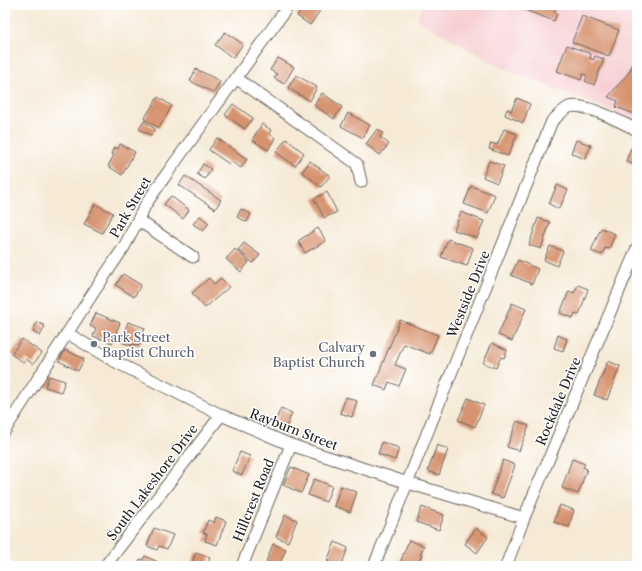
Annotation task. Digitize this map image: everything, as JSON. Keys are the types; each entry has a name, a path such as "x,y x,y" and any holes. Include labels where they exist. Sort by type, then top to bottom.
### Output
{"street":[{"name":"Park Street","path":"5,430 67,332 124,248 146,204 289,5"},
{"path":"236,78 357,164 361,182"},
{"name":"Westside Drive","path":"374,566 552,121 569,107 579,107 596,111 637,130"},
{"path":"138,220 193,257"},
{"name":"Rockdale Drive","path":"506,566 524,518 637,248"},
{"name":"Rayburn Street","path":"67,332 112,360 221,415 291,445 408,483 524,518"},
{"name":"South Lakeshore Drive","path":"105,566 221,415"},
{"name":"Hillcrest Road","path":"242,566 291,445"}],"shaded area":[{"path":"423,5 637,5 637,121 500,67 417,20"}],"building":[{"path":"304,5 315,5 321,9 310,25 297,16"},
{"path":"512,5 557,5 554,12 557,14 554,21"},
{"path":"582,16 619,30 609,56 572,42"},
{"path":"225,32 243,44 233,58 215,45"},
{"path":"567,45 591,54 590,58 593,60 595,56 604,59 594,85 585,81 587,76 583,74 581,80 557,71"},
{"path":"637,53 637,115 616,107 618,101 608,97 630,71"},
{"path":"278,58 294,67 284,84 274,78 277,74 270,70"},
{"path":"196,69 220,81 214,93 190,81"},
{"path":"296,75 317,87 310,101 288,88"},
{"path":"322,93 342,107 334,119 314,105"},
{"path":"158,97 172,106 159,128 144,119"},
{"path":"517,98 530,104 523,123 505,115 507,109 511,111"},
{"path":"233,104 253,118 245,129 225,115"},
{"path":"348,113 370,125 363,138 341,126"},
{"path":"144,121 155,129 151,136 139,129"},
{"path":"262,124 271,130 269,134 275,138 268,150 252,140"},
{"path":"377,129 383,133 380,137 389,144 380,155 366,144"},
{"path":"504,129 517,134 508,156 489,149 491,143 497,145"},
{"path":"217,138 247,159 241,168 232,162 229,164 209,150"},
{"path":"286,139 304,153 295,166 276,152"},
{"path":"576,140 591,145 585,159 571,153"},
{"path":"120,144 135,152 122,175 108,166 114,155 111,154 114,147 118,149"},
{"path":"632,146 637,148 637,166 626,161"},
{"path":"310,161 330,176 321,187 302,172"},
{"path":"489,161 504,166 497,183 483,177"},
{"path":"203,164 211,169 205,179 197,174"},
{"path":"185,176 221,200 215,209 179,185"},
{"path":"557,185 568,190 559,209 549,204"},
{"path":"471,186 495,195 488,213 464,204"},
{"path":"327,192 337,212 324,218 314,199"},
{"path":"171,196 189,210 183,219 164,204"},
{"path":"95,204 113,213 102,233 84,224"},
{"path":"241,209 251,214 247,222 237,217"},
{"path":"461,212 484,221 477,238 454,230"},
{"path":"200,216 209,223 203,231 193,224"},
{"path":"538,218 550,222 541,249 529,245"},
{"path":"318,228 326,241 305,253 298,241"},
{"path":"601,228 615,234 609,249 605,248 602,255 591,251"},
{"path":"448,239 473,248 467,266 441,257"},
{"path":"244,243 260,255 253,263 238,250"},
{"path":"550,246 563,251 557,266 544,260"},
{"path":"235,249 249,262 241,272 226,259"},
{"path":"518,260 538,269 532,284 511,275"},
{"path":"123,274 141,285 134,297 116,285"},
{"path":"209,278 214,284 221,278 229,287 205,308 192,293"},
{"path":"578,285 588,289 579,315 575,313 573,318 560,313 569,291 574,293"},
{"path":"512,303 526,309 512,341 498,335"},
{"path":"96,313 120,323 112,343 93,336 96,328 90,326"},
{"path":"400,320 438,335 430,354 404,344 395,365 406,369 399,386 389,382 386,390 374,385"},
{"path":"37,322 45,326 40,336 33,332"},
{"path":"128,322 145,328 139,346 133,344 133,346 121,342"},
{"path":"558,335 567,339 563,351 554,348"},
{"path":"22,339 42,353 33,364 26,359 24,363 11,354"},
{"path":"492,343 507,350 504,358 501,357 496,368 483,363"},
{"path":"65,350 84,359 78,371 59,361"},
{"path":"608,361 620,366 607,400 594,395"},
{"path":"49,376 65,381 61,392 45,387"},
{"path":"346,397 357,401 352,417 340,413"},
{"path":"468,398 484,405 475,427 458,420"},
{"path":"281,408 292,413 286,428 274,424"},
{"path":"517,421 529,426 519,451 507,447"},
{"path":"382,442 399,448 395,460 378,454"},
{"path":"437,445 448,449 439,475 428,471"},
{"path":"240,452 250,456 242,475 232,471"},
{"path":"572,459 585,464 583,467 587,469 578,494 562,488"},
{"path":"503,460 515,465 503,498 491,494"},
{"path":"291,467 309,475 301,493 283,485"},
{"path":"314,479 332,486 326,502 308,495"},
{"path":"341,486 357,492 350,512 334,506"},
{"path":"560,505 574,510 569,527 554,522"},
{"path":"422,507 444,515 439,530 416,522"},
{"path":"285,515 297,520 288,542 276,537"},
{"path":"216,517 226,521 217,545 205,541 207,534 203,533 208,520 214,523"},
{"path":"154,528 173,535 167,549 159,546 157,550 147,546"},
{"path":"476,528 488,537 477,553 465,544"},
{"path":"409,540 424,546 420,555 422,555 417,566 401,566 399,565"},
{"path":"335,542 348,548 341,566 327,566 329,561 327,561"},
{"path":"273,544 286,549 279,566 266,562"},
{"path":"196,552 210,557 207,566 191,566"},
{"path":"145,556 160,563 159,566 137,566 140,559 143,560"}],"place":[{"name":"Park Street Baptist Church","path":"94,344"},
{"name":"Calvary Baptist Church","path":"373,354"}]}
